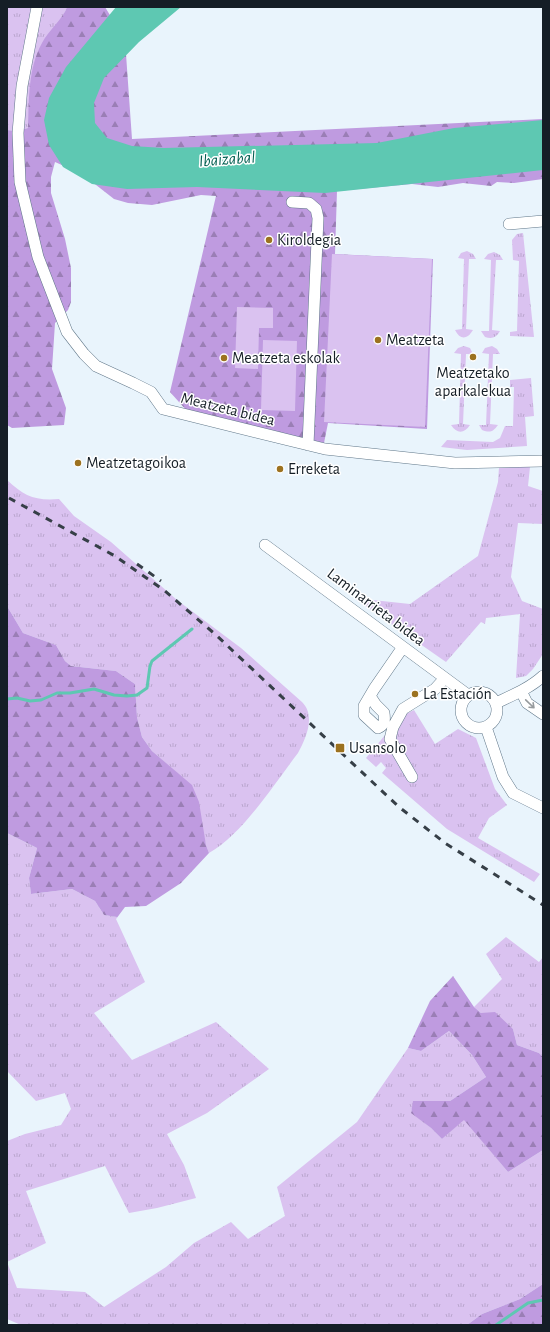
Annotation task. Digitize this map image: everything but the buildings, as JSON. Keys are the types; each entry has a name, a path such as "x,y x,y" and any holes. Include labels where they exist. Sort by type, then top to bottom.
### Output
{"street":[{"name":"Meatzeta bidea","path":"37,7 22,86 18,133 20,182 38,257 67,332 84,354 96,366 151,392 163,410 325,449 455,464 543,461"},
{"path":"292,202 309,203 316,209 318,218 308,445"},
{"path":"509,224 543,221"},
{"name":"Laminarrieta bidea","path":"265,545 468,695"},
{"path":"370,696 403,647"},
{"path":"496,703 521,691 538,681 543,676"},
{"path":"412,777 390,739 393,728 403,709 435,690 445,678"},
{"path":"478,691 484,692 489,694 496,703 498,708 495,720 486,727 475,728 465,722 461,711 464,700 468,695 478,691"},
{"path":"521,691 527,703 543,714"},
{"path":"486,727 503,777 513,793 543,808"}],"green space":[{"path":"7,7 67,7 30,91 28,128 16,131 7,130"},
{"path":"67,7 105,7 125,40 132,139 543,119 543,179 514,183 497,182 491,186 463,183 438,187 412,184 337,191 335,254 433,259 427,429 328,423 324,443 187,411 170,392 216,196 201,195 152,205 128,203 114,199 82,174 55,162 51,177 51,193 65,239 71,268 71,302 68,310 55,323 52,369 66,408 64,425 12,428 7,425 7,130 16,131 28,128 30,84 37,53 45,38 65,12"},
{"path":"523,233 534,337 510,336 510,332 517,331 519,261 513,260 512,240 517,234"},
{"path":"467,251 473,254 476,259 469,259 466,329 473,330 464,338 459,336 455,330 462,329 464,259 458,258 461,253"},
{"path":"494,252 500,255 503,260 496,260 492,330 500,331 495,337 490,338 485,337 481,331 489,331 491,260 484,259 488,254"},
{"name":"Meatzeta","path":"332,254 432,259 425,427 324,422"},
{"path":"237,307 273,308 273,328 259,328 258,369 235,368"},
{"path":"263,340 297,341 295,411 261,410"},
{"path":"464,346 470,348 473,354 466,354 463,424 470,425 468,428 460,432 451,425 459,424 461,354 454,353 458,348"},
{"path":"492,346 497,349 500,354 493,354 490,424 498,425 495,429 489,432 482,430 479,425 486,425 489,354 482,353 485,348"},
{"path":"531,378 534,416 525,417 527,446 467,450 441,447 447,440 493,442 500,438 505,426 513,426 514,387 510,387 510,380"},
{"path":"499,467 530,467 528,486 543,491 543,524 518,523 511,577 522,601 543,609 543,654 533,669 526,676 516,678 520,614 486,618 485,624 481,622 446,662 354,598 410,604 478,556 498,482"},
{"path":"7,480 19,490 30,496 43,499 59,499 74,516 111,542 177,600 241,648 302,702 306,708 309,720 308,727 304,741 298,753 246,821 234,834 209,853 192,786 152,751 142,737 137,717 135,684 116,671 71,666 65,661 56,645 23,633 7,606"},
{"path":"7,606 23,633 56,645 65,661 71,666 116,671 135,684 137,717 142,737 152,751 192,785 199,802 206,845 209,853 181,883 146,906 125,907 116,919 117,917 104,915 95,901 72,889 31,894 29,878 37,848 7,833"},
{"path":"414,710 435,744 458,729 476,738 495,789 507,805 489,818 478,838 540,874 534,882 447,829 382,773 386,768 381,762 376,767 366,758 400,717"},
{"path":"7,833 37,848 29,878 31,894 72,889 95,901 104,915 117,917 116,919 145,982 94,1013 132,1060 216,1022 269,1069 207,1113 167,1134 184,1165 196,1198 157,1208 129,1213 105,1166 26,1191 46,1243 7,1262 7,1141 25,1134 61,1125 71,1109 65,1093 36,1101 7,1071"},
{"path":"506,937 539,962 543,957 543,1057 539,1053 517,1045 513,1029 481,1013 474,1007 502,979 486,954"},
{"path":"453,976 474,1007 481,1013 495,1012 513,1029 517,1045 539,1053 543,1057 543,1150 508,1172 464,1120 442,1139 431,1128 411,1113 413,1101 450,1101 486,1077 472,1055 449,1031 421,1051 408,1048 430,1001"},
{"path":"449,1031 472,1055 486,1077 450,1101 414,1101 411,1112 442,1139 464,1119 508,1172 543,1150 543,1284 520,1299 482,1314 467,1325 21,1325 7,1319 7,1262 17,1288 85,1292 104,1307 166,1267 194,1243 231,1222 248,1239 285,1216 277,1187 357,1122 408,1048 421,1051"},
{"path":"543,1284 543,1325 467,1325 482,1314 520,1299"}],"water":[{"name":"Ibaizabal","path":"116,7 181,7 139,42 104,78 94,103 95,123 107,138 132,146 164,148 377,143 454,128 543,120 543,170 325,193 197,187 127,189 92,184 63,167 49,145 44,120 49,98 66,67"}],"waterway":[{"path":"7,699 17,698 30,701 41,700 57,693 70,693 94,689 114,695 137,695 147,688 152,661 192,629"},
{"path":"496,1325 528,1303 543,1300"}],"railway":[{"path":"9,498 115,556 165,591 216,635 399,807 445,843 543,905"},
{"path":"137,564 161,581"}],"place":[{"name":"Kiroldegia","path":"269,240"},
{"name":"Meatzeta","path":"378,340"},
{"name":"Meatzetako aparkalekua","path":"473,357"},
{"name":"Meatzeta eskolak","path":"224,358"},
{"name":"Meatzetagoikoa","path":"78,463"},
{"name":"Erreketa","path":"280,469"},
{"name":"La Estación","path":"415,694"},
{"name":"Usansolo","path":"340,748"}]}
